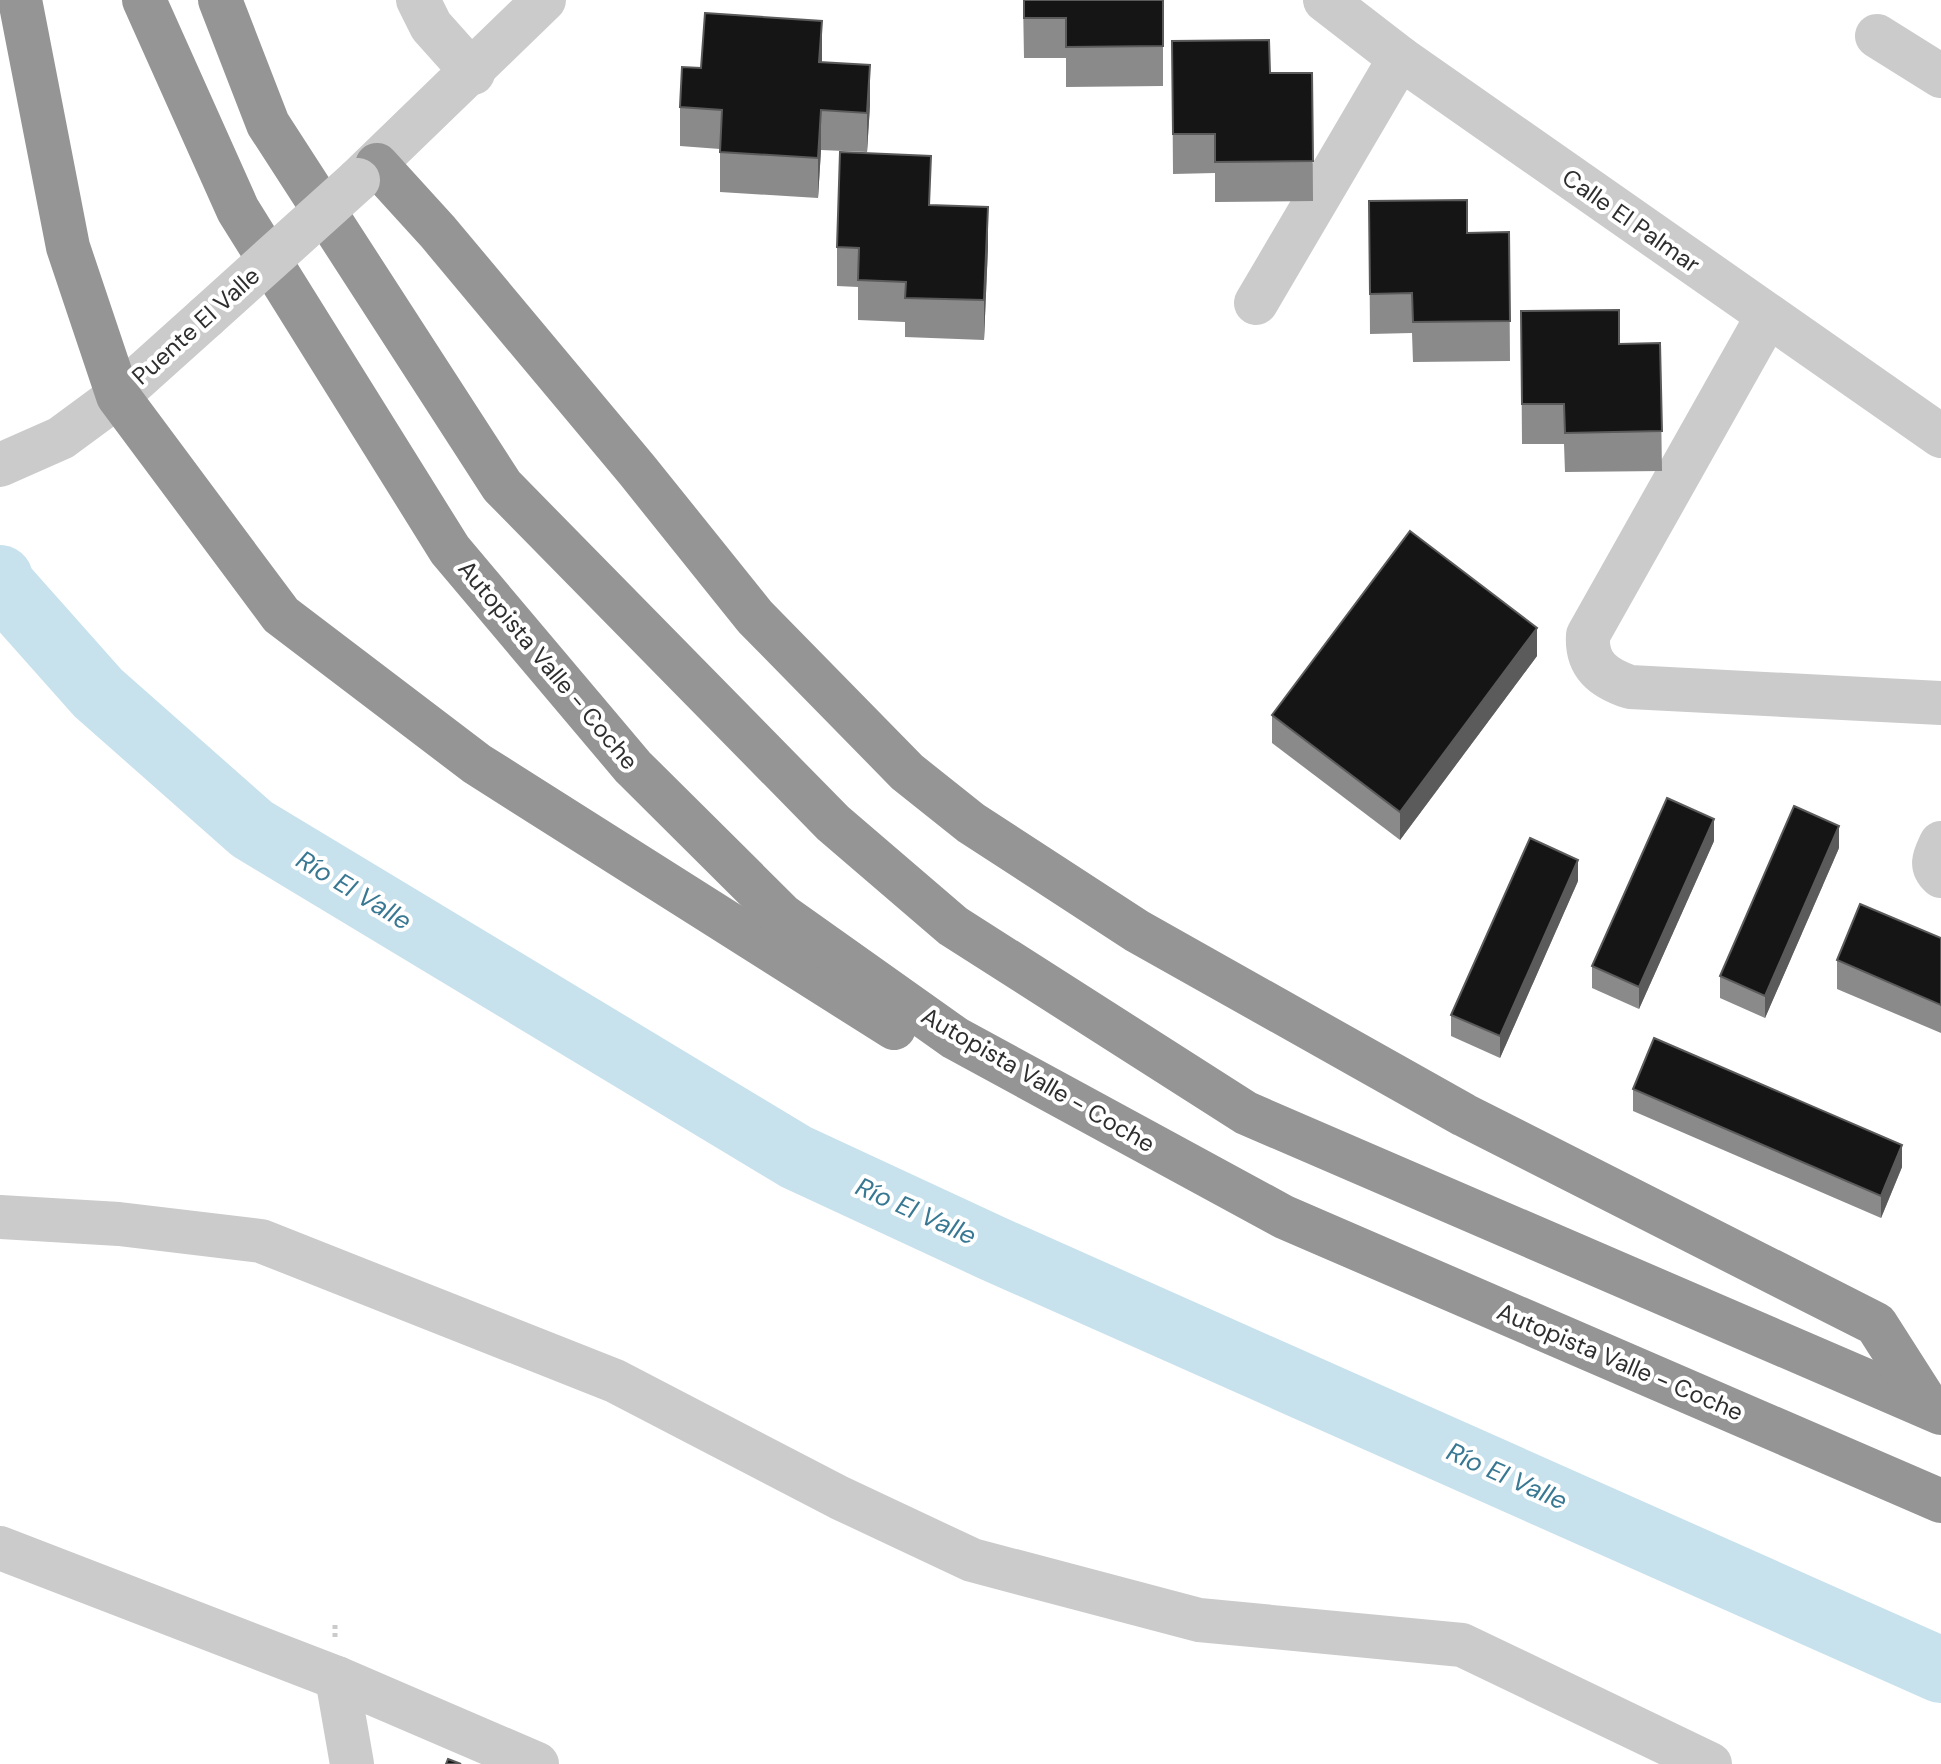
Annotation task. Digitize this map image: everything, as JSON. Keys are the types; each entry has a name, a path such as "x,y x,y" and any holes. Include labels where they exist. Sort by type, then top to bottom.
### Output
{"highway":[{"path":"20,0 68,247 118,396 281,615 477,764 877,1018 1101,1144 1284,1217"},
{"name":"Autopista Valle - Coche","path":"144,0 238,210 450,550 633,767 783,916 955,1038 1284,1217 1941,1501"},
{"path":"220,0 268,124 502,486 833,823 953,926 1246,1113 1935,1410"},
{"path":"368,172 627,458 755,617 907,772 971,823 1137,931 1464,1115 1876,1324 1935,1410"}],"street":[{"path":"418,0 431,26 473,73"},
{"name":"Puente El Valle","path":"0,465 61,438 118,396 368,172 473,73 544,0"},
{"name":"Calle El Palmar","path":"1325,0 1400,58 1941,436"},
{"path":"1877,36 1941,76"},
{"path":"1256,303 1400,58"},
{"path":"1767,317 1588,635 1587,650 1607,680 1630,687 1941,703"},
{"path":"1941,843 1933,860 1934,868 1941,876"},
{"path":"0,1217 119,1224 261,1241 615,1381 840,1498 972,1560 1199,1620 1462,1645 1710,1764"},
{"path":"0,1548 337,1678 537,1764"},
{"path":"337,1678 352,1764"}],"building":[{"path":"1024,0 1163,0 1163,46 1066,47 1066,18 1024,18"},
{"path":"705,13 822,21 819,62 870,65 867,113 821,110 818,158 720,152 722,110 680,107 682,67 701,68"},
{"path":"1269,40 1270,73 1312,73 1313,161 1215,162 1215,134 1173,134 1172,41"},
{"path":"840,152 931,156 929,205 988,207 984,300 905,298 906,282 858,280 859,248 837,247"},
{"path":"1467,200 1467,233 1509,232 1510,321 1413,322 1412,293 1370,294 1369,201"},
{"path":"1619,310 1619,344 1660,343 1662,431 1565,433 1564,404 1522,404 1521,311"},
{"path":"1410,531 1537,628 1400,812 1272,715"},
{"path":"1667,798 1714,819 1639,987 1592,966"},
{"path":"1794,806 1839,826 1765,996 1720,976"},
{"path":"1530,838 1578,860 1500,1036 1451,1015"},
{"path":"1860,904 1941,938 1941,1005 1837,960"},
{"path":"1654,1038 1902,1145 1881,1196 1633,1089"}],"waterway":[{"name":"Río El Valle","path":"0,578 2,585 98,693 252,829 796,1157 992,1248 1941,1670"}]}
